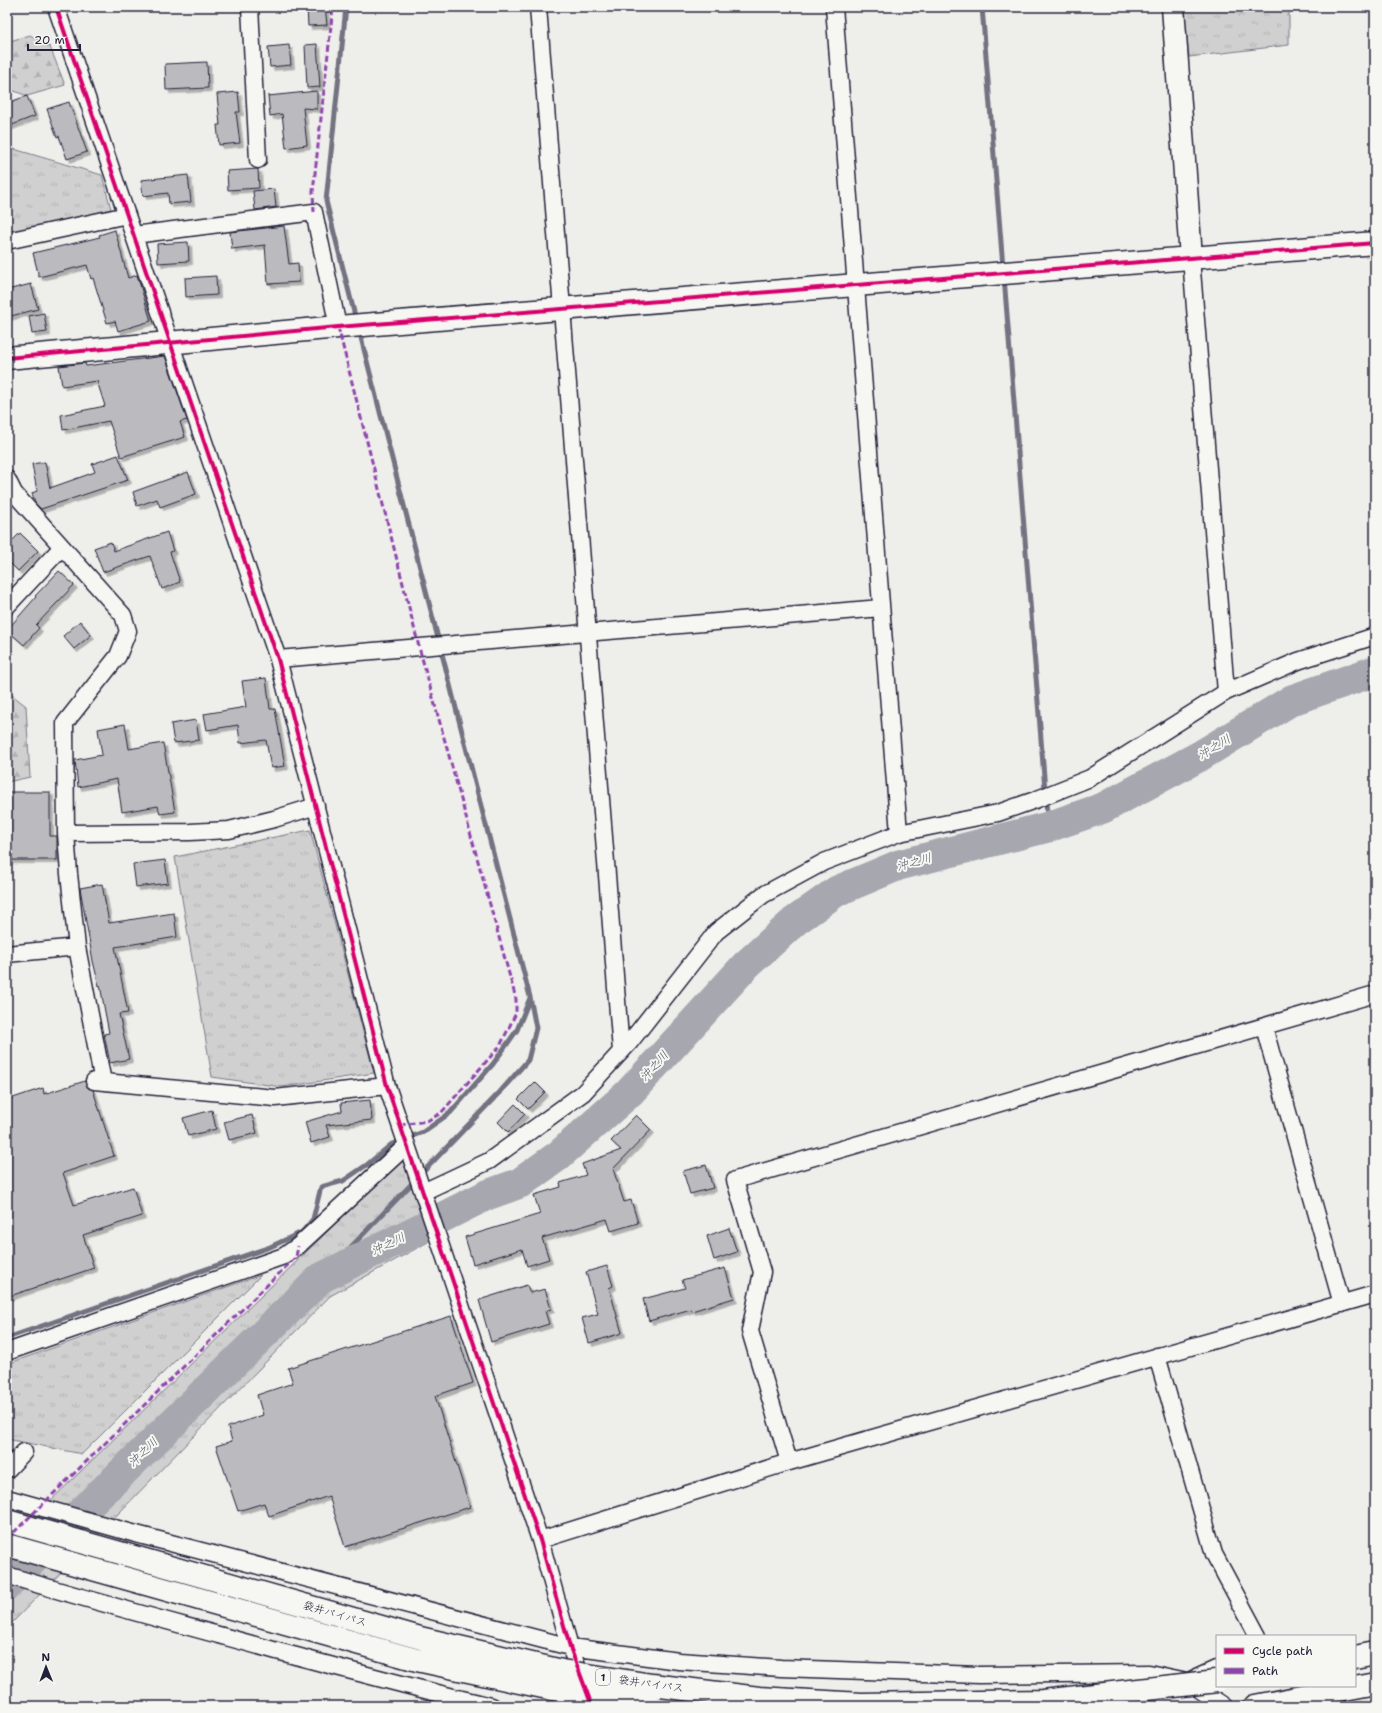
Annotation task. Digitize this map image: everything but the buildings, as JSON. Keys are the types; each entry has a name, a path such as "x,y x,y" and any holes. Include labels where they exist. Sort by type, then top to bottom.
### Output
{"main road":[{"path":"1173,7 1191,258"},
{"path":"7,358 371,324 1375,243"},
{"name":"袋井バイパス","path":"7,1520 424,1639 562,1671 652,1685 759,1698 861,1704 1043,1701 1216,1681"},
{"name":"袋井バイパス","path":"7,1545 416,1660 562,1691 652,1706"},
{"path":"1356,1657 1375,1653"},
{"path":"1356,1687 1375,1683"},
{"path":"1255,1706 1354,1687"}],"street":[{"path":"56,7 278,659 387,1086 540,1540 570,1648 592,1706"},
{"path":"250,7 258,160"},
{"path":"538,7 621,1052"},
{"path":"834,7 899,833"},
{"path":"134,235 314,212 341,327"},
{"path":"7,241 127,216"},
{"path":"1191,258 1226,692"},
{"path":"7,479 14,493 123,615 128,631 118,656 65,723 66,833 77,947 98,1081 275,1098 387,1086"},
{"path":"7,606 62,547"},
{"path":"278,659 881,608"},
{"path":"423,1192 489,1161 583,1093 621,1052 716,932 763,895 824,862 899,833 998,813 1090,778 1226,692 1298,661 1375,636"},
{"path":"66,833 190,832 229,830 274,819 316,806"},
{"path":"7,954 77,947"},
{"path":"789,1462 750,1331 762,1272 735,1180 1375,994"},
{"path":"1264,1027 1342,1304"},
{"path":"7,1352 284,1256 298,1246 407,1145"},
{"path":"540,1540 789,1462 1375,1294"},
{"path":"1157,1356 1214,1554 1257,1635"},
{"path":"8,1469 24,1452"},
{"path":"11,1499 136,1534 570,1648 679,1661 781,1668 979,1675 1149,1673 1187,1681 1224,1706"},
{"path":"7,1574 57,1590 443,1695 492,1706"},
{"path":"1187,1681 1216,1668"}],"green space":[{"path":"1184,7 1289,7 1289,45 1189,57"},
{"path":"30,35 50,47 65,85 27,96 7,88 7,42"},
{"path":"7,147 102,175 111,209 7,238"},
{"path":"7,691 26,706 30,777 7,782"},
{"path":"310,830 374,1073 282,1087 212,1077 175,857"},
{"path":"404,1157 428,1242 330,1296 7,1628 7,1543"},
{"path":"261,1275 82,1454 7,1439 7,1364"}],"waterway":[{"path":"346,7 326,201 356,320"},
{"path":"982,7 1003,267"},
{"path":"1004,277 1048,827"},
{"path":"321,1278 500,1092 528,1060 536,1028 530,997 359,330"},
{"name":"沖之川","path":"7,1585 321,1278 487,1195 520,1183 558,1156 629,1093 746,965 795,921 837,891 899,865 1048,827 1103,808 1200,756 1292,700 1375,671"},
{"path":"7,1338 270,1247 302,1232 313,1219 321,1187 343,1181 368,1164 392,1144 423,1132 450,1113 493,1064 517,1030 530,998"}],"marked path":[{"path":"314,212 313,192 333,7"},
{"path":"338,327 419,647 516,999 516,1013 500,1046 441,1113 427,1121 401,1125"},
{"path":"7,1539 296,1257 298,1246"}],"cycle path":[{"path":"56,7 278,659 387,1086 540,1540 570,1647 592,1706"},
{"path":"7,358 338,327 1375,243"}]}
